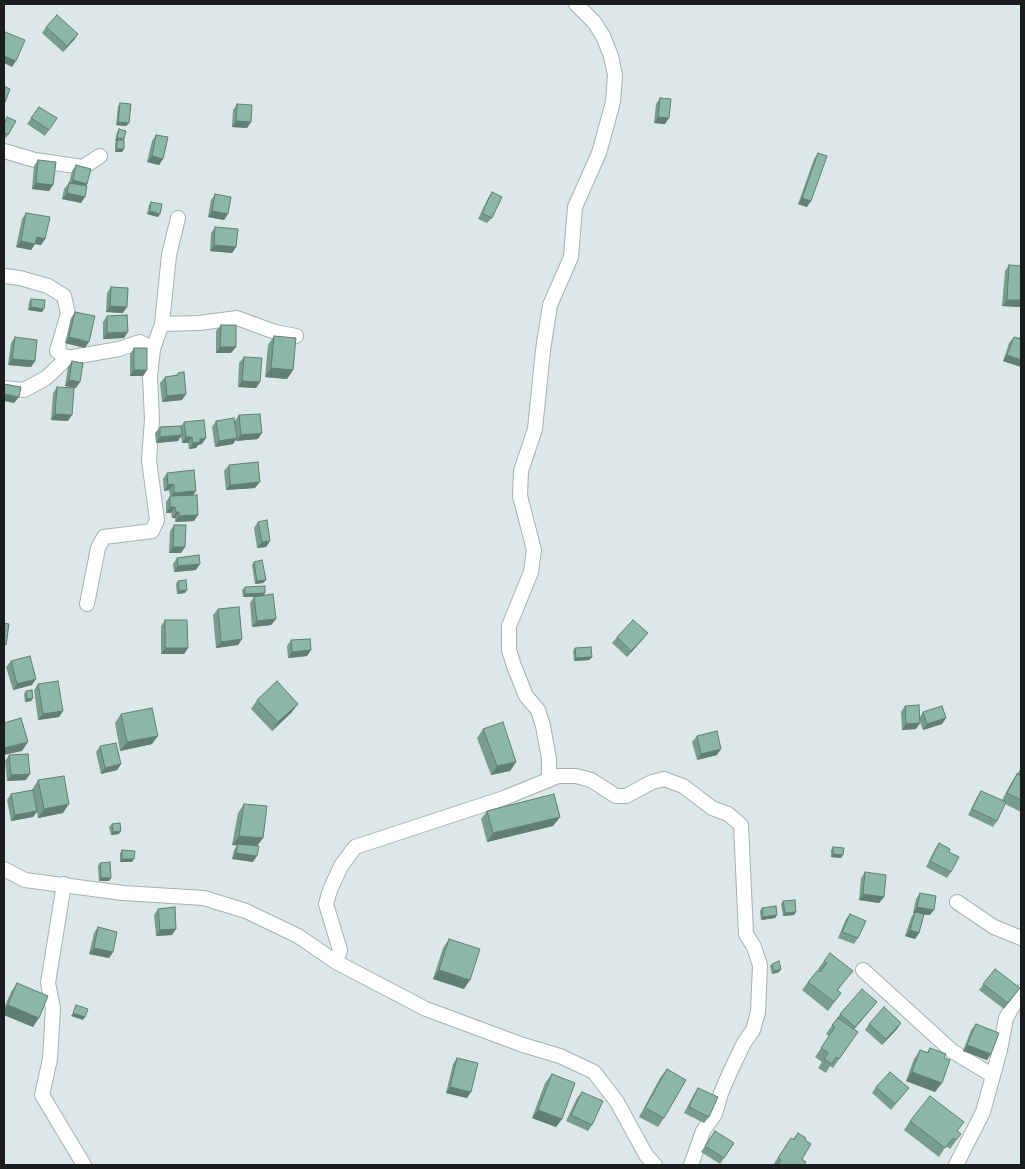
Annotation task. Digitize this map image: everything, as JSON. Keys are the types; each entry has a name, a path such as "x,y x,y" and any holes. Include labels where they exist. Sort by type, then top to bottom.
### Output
{"street":[{"path":"549,780 549,759 538,710 526,696 508,650 509,626 531,572 534,550 520,496 521,471 535,429 543,350 550,305 571,257 575,207 599,153 613,102 616,74 604,36 594,22 576,4"},
{"path":"4,151 34,160 83,167 100,156"},
{"path":"87,604 98,548 104,537 152,531 157,520 149,460 152,419 150,377 153,349 162,324 169,255 178,218"},
{"path":"4,276 20,278 48,286 64,296 68,314 57,351 66,358"},
{"path":"162,324 199,323 237,318 275,332 296,336"},
{"path":"4,388 24,390 46,378 66,358 140,342 153,349"},
{"path":"336,962 340,950 326,904 341,866 354,847 504,798 558,776 576,776 591,780 616,796 626,796 652,782 664,778 683,786 712,808 728,814 742,825 746,934 754,947 760,965 758,1012 754,1030 744,1043 721,1093 715,1114 703,1131 691,1165"},
{"path":"4,869 25,880 123,893 204,898 246,911 298,936 336,962 426,1009 523,1045 560,1056 594,1072 618,1102 646,1155 655,1165"},
{"path":"64,884 48,982 53,1008 50,1059 42,1096 84,1165"},
{"path":"958,902 994,927 1021,938"},
{"path":"863,970 952,1051 992,1076"},
{"path":"956,1165 983,1112 1000,1050 1006,1018 1021,992"}],"building":[{"path":"57,15 78,34 67,46 46,27"},
{"path":"5,32 25,40 16,61 4,56"},
{"path":"4,86 10,89 4,105"},
{"path":"660,98 671,99 669,118 658,117"},
{"path":"120,103 131,104 129,123 118,122"},
{"path":"237,104 252,105 251,122 236,121"},
{"path":"39,107 57,118 49,130 31,118"},
{"path":"7,117 16,121 8,135 4,132 4,124"},
{"path":"119,129 126,131 124,139 117,138"},
{"path":"156,135 168,137 163,159 152,156"},
{"path":"117,140 124,140 124,149 117,149"},
{"path":"818,153 827,156 811,201 802,198"},
{"path":"38,160 56,162 53,185 36,183"},
{"path":"76,165 91,169 87,184 73,180"},
{"path":"69,183 87,186 85,197 67,193"},
{"path":"492,192 502,197 492,218 482,213"},
{"path":"215,194 231,197 228,214 212,211"},
{"path":"151,202 162,204 160,214 150,211"},
{"path":"26,213 50,217 45,239 37,237 35,244 21,241"},
{"path":"215,227 238,229 236,247 214,245"},
{"path":"1009,265 1021,266 1021,300 1007,300"},
{"path":"111,287 128,288 127,307 110,306"},
{"path":"31,299 45,300 44,309 31,307"},
{"path":"75,312 95,316 89,342 69,337"},
{"path":"127,315 128,332 107,333 107,316"},
{"path":"221,325 236,325 236,347 220,347"},
{"path":"1021,335 1021,360 1007,355 1014,337 1020,339"},
{"path":"274,336 296,338 293,370 271,368"},
{"path":"15,337 37,340 35,361 12,359"},
{"path":"134,348 147,348 147,370 134,370"},
{"path":"244,357 262,358 260,382 242,381"},
{"path":"72,361 83,363 80,382 69,380"},
{"path":"184,372 186,394 167,396 165,377"},
{"path":"4,384 21,387 19,397 4,394"},
{"path":"57,387 74,388 72,415 55,414"},
{"path":"260,414 262,433 241,435 239,415"},
{"path":"234,418 237,438 219,441 216,421"},
{"path":"204,420 206,438 200,439 200,442 193,443 192,437 186,437 184,422"},
{"path":"181,426 182,435 160,437 160,427"},
{"path":"258,462 260,482 230,485 229,465"},
{"path":"194,470 196,491 174,493 174,484 168,485 167,473"},
{"path":"197,495 198,515 179,516 179,512 176,512 175,507 170,507 170,496"},
{"path":"267,520 270,541 262,542 258,522"},
{"path":"174,525 186,525 185,547 173,547"},
{"path":"199,555 200,564 178,566 177,558"},
{"path":"262,560 266,580 257,581 254,562"},
{"path":"186,580 187,590 179,591 178,581"},
{"path":"265,586 265,593 245,594 245,587"},
{"path":"273,594 276,619 257,621 254,597"},
{"path":"239,607 242,639 221,642 218,609"},
{"path":"165,620 187,620 188,648 165,648"},
{"path":"633,620 648,633 631,651 617,637"},
{"path":"4,623 9,624 6,645 4,645"},
{"path":"310,639 311,650 292,652 291,640"},
{"path":"591,647 592,657 576,658 575,648"},
{"path":"30,656 36,679 17,684 11,661"},
{"path":"58,681 63,711 43,714 38,684"},
{"path":"277,681 298,704 278,722 257,700"},
{"path":"32,690 33,698 27,699 26,691"},
{"path":"919,705 920,723 906,724 905,706"},
{"path":"942,706 946,718 927,724 923,712"},
{"path":"152,708 158,736 127,742 121,714"},
{"path":"21,718 28,742 4,748 4,723"},
{"path":"503,722 516,762 497,766 483,729"},
{"path":"717,731 721,749 701,754 697,736"},
{"path":"116,743 121,764 105,768 100,746"},
{"path":"28,754 30,774 11,775 9,755"},
{"path":"1017,774 1021,776 1021,800 1007,793"},
{"path":"64,776 69,804 44,809 38,780"},
{"path":"33,790 37,811 15,815 11,794"},
{"path":"981,791 1006,802 997,821 972,809"},
{"path":"554,794 560,817 493,833 487,811"},
{"path":"244,804 267,806 263,838 239,836"},
{"path":"120,823 121,831 113,832 112,824"},
{"path":"939,843 950,849 949,852 959,857 951,872 930,861"},
{"path":"238,844 259,846 257,856 236,853"},
{"path":"833,847 844,848 843,855 833,854"},
{"path":"122,850 135,851 134,859 122,859"},
{"path":"110,862 111,878 101,878 100,863"},
{"path":"865,872 886,875 884,897 863,894"},
{"path":"920,893 936,896 934,910 917,907"},
{"path":"795,900 796,912 785,913 783,901"},
{"path":"776,906 777,915 763,917 762,908"},
{"path":"175,907 176,929 160,930 158,909"},
{"path":"915,912 924,914 919,933 910,930"},
{"path":"850,914 866,921 858,938 842,932"},
{"path":"98,927 117,932 113,952 94,948"},
{"path":"449,939 480,949 470,980 439,970"},
{"path":"830,953 853,971 837,990 841,993 834,1002 808,982 827,963 824,961"},
{"path":"779,961 781,969 774,971 772,964"},
{"path":"995,969 1020,988 1008,1003 983,984"},
{"path":"17,983 48,996 39,1018 8,1005"},
{"path":"862,989 877,1002 855,1027 840,1014"},
{"path":"76,1005 88,1009 85,1017 73,1013"},
{"path":"884,1007 901,1023 886,1039 869,1024"},
{"path":"838,1018 858,1032 839,1059 836,1057 832,1064 824,1059 828,1053 821,1048 835,1027 832,1025"},
{"path":"976,1024 999,1033 991,1054 967,1045"},
{"path":"930,1048 946,1054 944,1058 950,1060 942,1083 912,1072 920,1050 928,1053"},
{"path":"457,1058 478,1063 471,1092 450,1087"},
{"path":"667,1069 686,1080 664,1118 645,1108"},
{"path":"890,1072 909,1088 895,1104 876,1087"},
{"path":"552,1074 575,1083 562,1119 538,1110"},
{"path":"698,1088 718,1097 709,1117 689,1107"},
{"path":"582,1092 603,1101 592,1125 571,1115"},
{"path":"930,1096 964,1122 957,1131 961,1134 956,1140 953,1138 945,1148 910,1121"},
{"path":"715,1131 734,1143 724,1158 705,1146"},
{"path":"798,1133 811,1144 802,1159 806,1162 804,1165 778,1165 781,1160 778,1158 791,1138 794,1140"}]}
